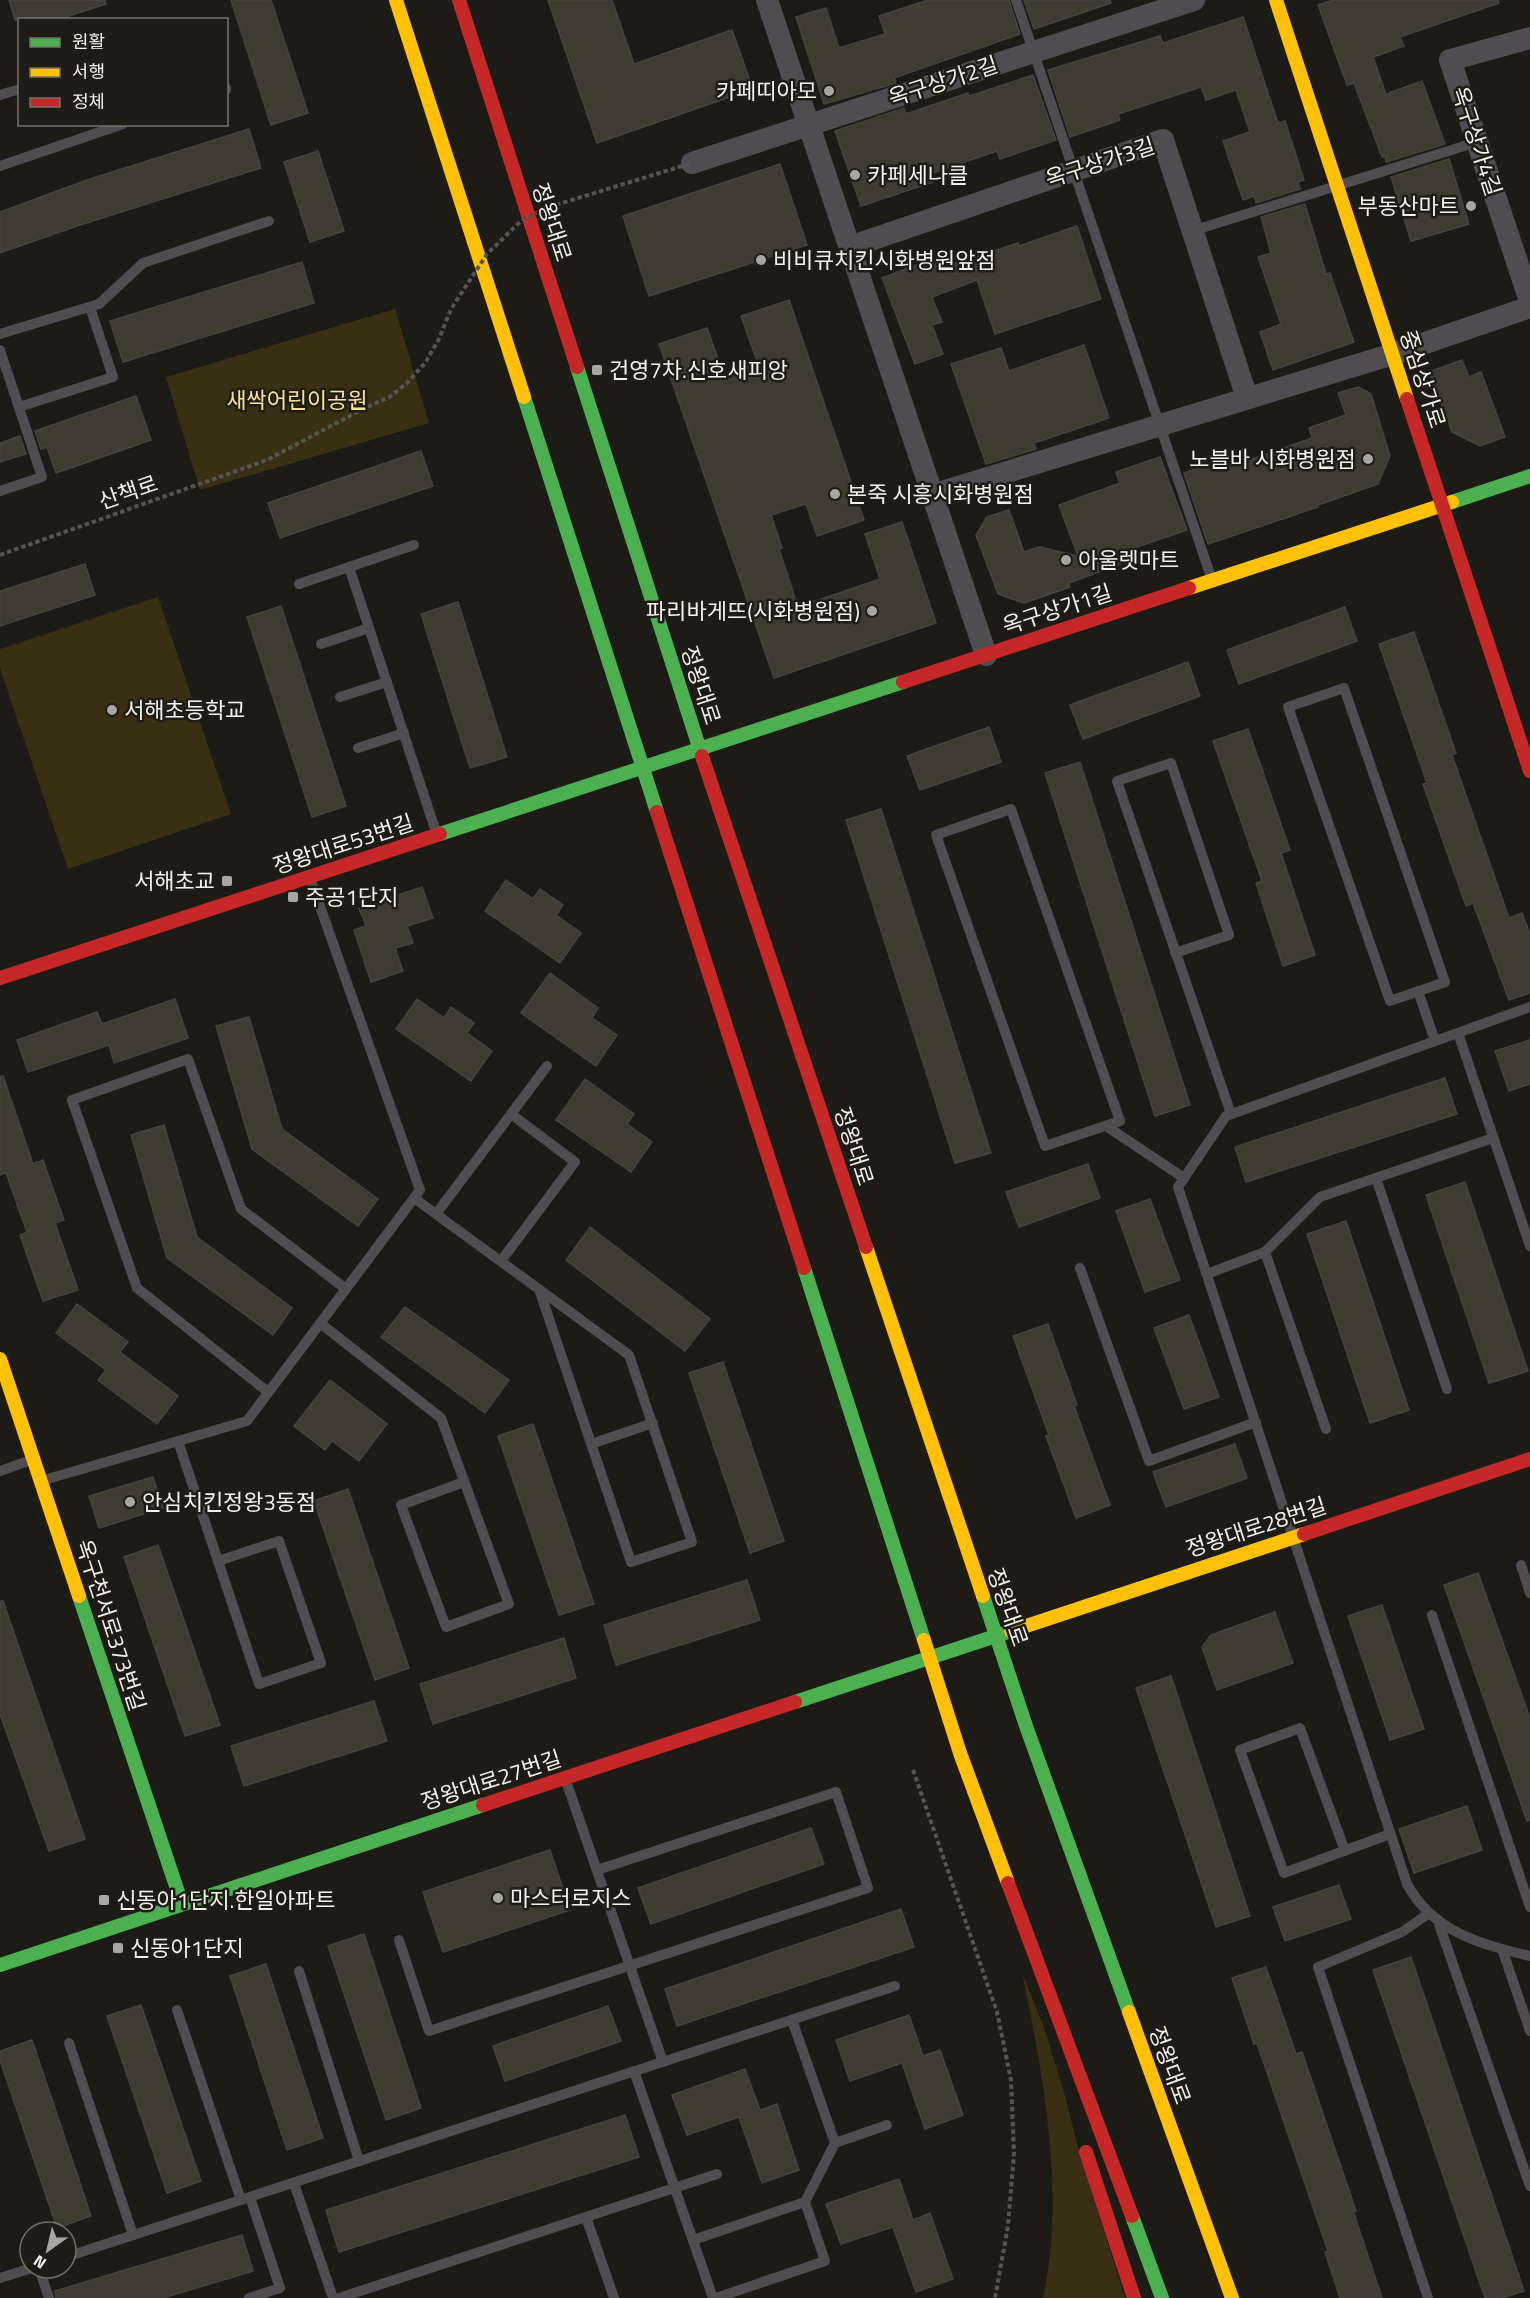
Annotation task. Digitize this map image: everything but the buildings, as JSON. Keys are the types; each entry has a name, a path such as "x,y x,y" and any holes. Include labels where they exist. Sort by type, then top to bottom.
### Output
{"street":[{"path":"396,0 960,1753 1162,2298"},
{"name":"정왕대로","path":"459,0 700,749 1026,1726 1232,2298"},
{"path":"767,0 986,654"},
{"name":"옥구상가2길","path":"692,163 1194,0"},
{"name":"중심상가로","path":"1276,0 1530,771"},
{"name":"옥구상가4길","path":"1530,38 1450,60 1530,301"},
{"name":"옥구상가3길","path":"850,248 1163,140 1247,398"},
{"path":"932,495 1393,354 1530,307"},
{"name":"옥구상가1길","path":"700,749 1530,476"},
{"name":"정왕대로53번길","path":"0,978 700,749"},
{"name":"옥구천서로373번길","path":"0,1359 182,1904"},
{"name":"정왕대로28번길","path":"996,1636 1530,1459"},
{"name":"정왕대로27번길","path":"0,1965 996,1636"},
{"path":"1064,2033 1078,2113"},
{"path":"1083,2136 1134,2298"}],"lane":[{"path":"1016,0 1212,580"},
{"path":"0,95 18,90"},
{"path":"0,166 117,126"},
{"path":"1192,231 1477,142"},
{"path":"0,334 99,304 143,263 269,221"},
{"path":"19,407 113,376 90,307"},
{"path":"0,351 4,375 19,407 42,477 0,491"},
{"path":"299,584 414,544"},
{"path":"349,567 437,835"},
{"path":"321,644 369,628"},
{"path":"339,697 387,682"},
{"path":"1344,688 1445,982 1419,991 1390,1001 1288,707 1344,688"},
{"path":"358,748 404,733"},
{"path":"1175,953 1229,935 1171,763 1117,781 1175,953 1231,1114"},
{"path":"1011,809 1120,1120 1106,1125 1045,1146 936,835 1011,809"},
{"path":"41,1481 247,1421 420,1190 310,877"},
{"path":"1419,991 1436,1041"},
{"path":"1530,1007 1226,1116 1178,1187 1407,1884 1416,1901 1439,1924 1473,1940 1530,1956"},
{"path":"1458,1033 1530,1246"},
{"path":"268,1392 137,1288 72,1100 188,1059 241,1209 346,1289"},
{"path":"436,1214 547,1066"},
{"path":"501,1261 575,1162 511,1114"},
{"path":"1106,1125 1184,1178"},
{"path":"1207,1274 1265,1252 1320,1197 1493,1138"},
{"path":"1376,1178 1447,1389"},
{"path":"414,1198 539,1288 629,1355 692,1542 631,1562 539,1288"},
{"path":"1265,1252 1326,1428"},
{"path":"1080,1268 1149,1461 1256,1422"},
{"path":"320,1323 441,1418 509,1604 446,1627 401,1505 464,1482"},
{"path":"591,1444 653,1423"},
{"path":"178,1441 218,1561 260,1684 321,1664 279,1541 218,1561"},
{"path":"0,1471 34,1460"},
{"path":"1521,1564 1530,1593"},
{"path":"1432,1615 1530,1907"},
{"path":"1345,1851 1300,1728 1240,1750 1284,1874 1345,1851 1390,1834"},
{"path":"565,1778 663,2062"},
{"path":"399,1940 429,2031 868,1888 836,1792 597,1870"},
{"path":"1428,1914 1402,1932 1318,1967 1428,2298"},
{"path":"1439,1924 1530,2186"},
{"path":"1502,1949 1530,2031"},
{"path":"299,1971 359,2161"},
{"path":"78,2253 895,1986"},
{"path":"177,2010 280,2288 249,2298"},
{"path":"792,2020 835,2142"},
{"path":"69,2043 133,2235"},
{"path":"634,2071 714,2298 825,2261 805,2202"},
{"path":"693,2240 805,2202 835,2142 887,2125"},
{"path":"339,2298 717,2174"},
{"path":"294,2183 333,2298"},
{"path":"586,2217 614,2298"},
{"path":"0,2278 18,2272"},
{"path":"43,2280 49,2298"}],"path":[{"name":"산책로","path":"0,555 267,460 391,396 425,363 439,339 451,309 487,254 521,221 546,207 692,163"},
{"path":"913,1770 997,2012 1011,2080 1014,2153 1008,2226 995,2298"}],"green space":[{"name":"새싹어린이공원","path":"395,309 429,423 200,490 166,377"},
{"path":"158,597 231,814 68,869 0,668 0,649"},
{"path":"1022,1972 1044,2028 1125,2298 1043,2298 1050,2258 1052,2176 1044,2093"}],"traffic: fast":[{"path":"577,367 702,756"},
{"path":"524,397 657,812"},
{"path":"1452,502 1530,476"},
{"path":"440,834 903,682"},
{"path":"804,1268 924,1640"},
{"path":"79,1596 182,1904"},
{"path":"983,1596 1026,1726 1129,2012"},
{"path":"795,1702 1011,1631"},
{"path":"0,1965 483,1805"},
{"path":"1132,2216 1162,2298"}],"traffic: slow":[{"path":"396,0 524,397"},
{"path":"1276,0 1407,399"},
{"path":"1189,588 1452,502"},
{"path":"866,1247 983,1596"},
{"path":"0,1359 79,1596"},
{"path":"1011,1631 1304,1534"},
{"path":"924,1640 960,1753 1008,1883"},
{"path":"1129,2012 1232,2298"}],"traffic: jam":[{"path":"459,0 577,367"},
{"path":"1407,399 1530,771"},
{"path":"903,682 1189,588"},
{"path":"702,756 866,1247"},
{"path":"657,812 804,1268"},
{"path":"0,978 440,834"},
{"path":"1304,1534 1530,1459"},
{"path":"483,1805 795,1702"},
{"path":"1008,1883 1132,2216"},
{"path":"1086,2152 1134,2298"}],"place":[{"name":"카페띠아모","path":"829,91"},
{"name":"카페세나클","path":"855,175"},
{"name":"부동산마트","path":"1471,206"},
{"name":"비비큐치킨시화병원앞점","path":"761,260"},
{"name":"건영7차.신호새피앙","path":"597,370"},
{"name":"노블바 시화병원점","path":"1368,459"},
{"name":"본죽 시흥시화병원점","path":"835,494"},
{"name":"아울렛마트","path":"1066,560"},
{"name":"파리바게뜨(시화병원점)","path":"872,611"},
{"name":"서해초등학교","path":"112,710"},
{"name":"서해초교","path":"227,881"},
{"name":"주공1단지","path":"293,897"},
{"name":"안심치킨정왕3동점","path":"130,1502"},
{"name":"마스터로지스","path":"498,1898"},
{"name":"신동아1단지.한일아파트","path":"104,1900"},
{"name":"신동아1단지","path":"118,1948"}]}
